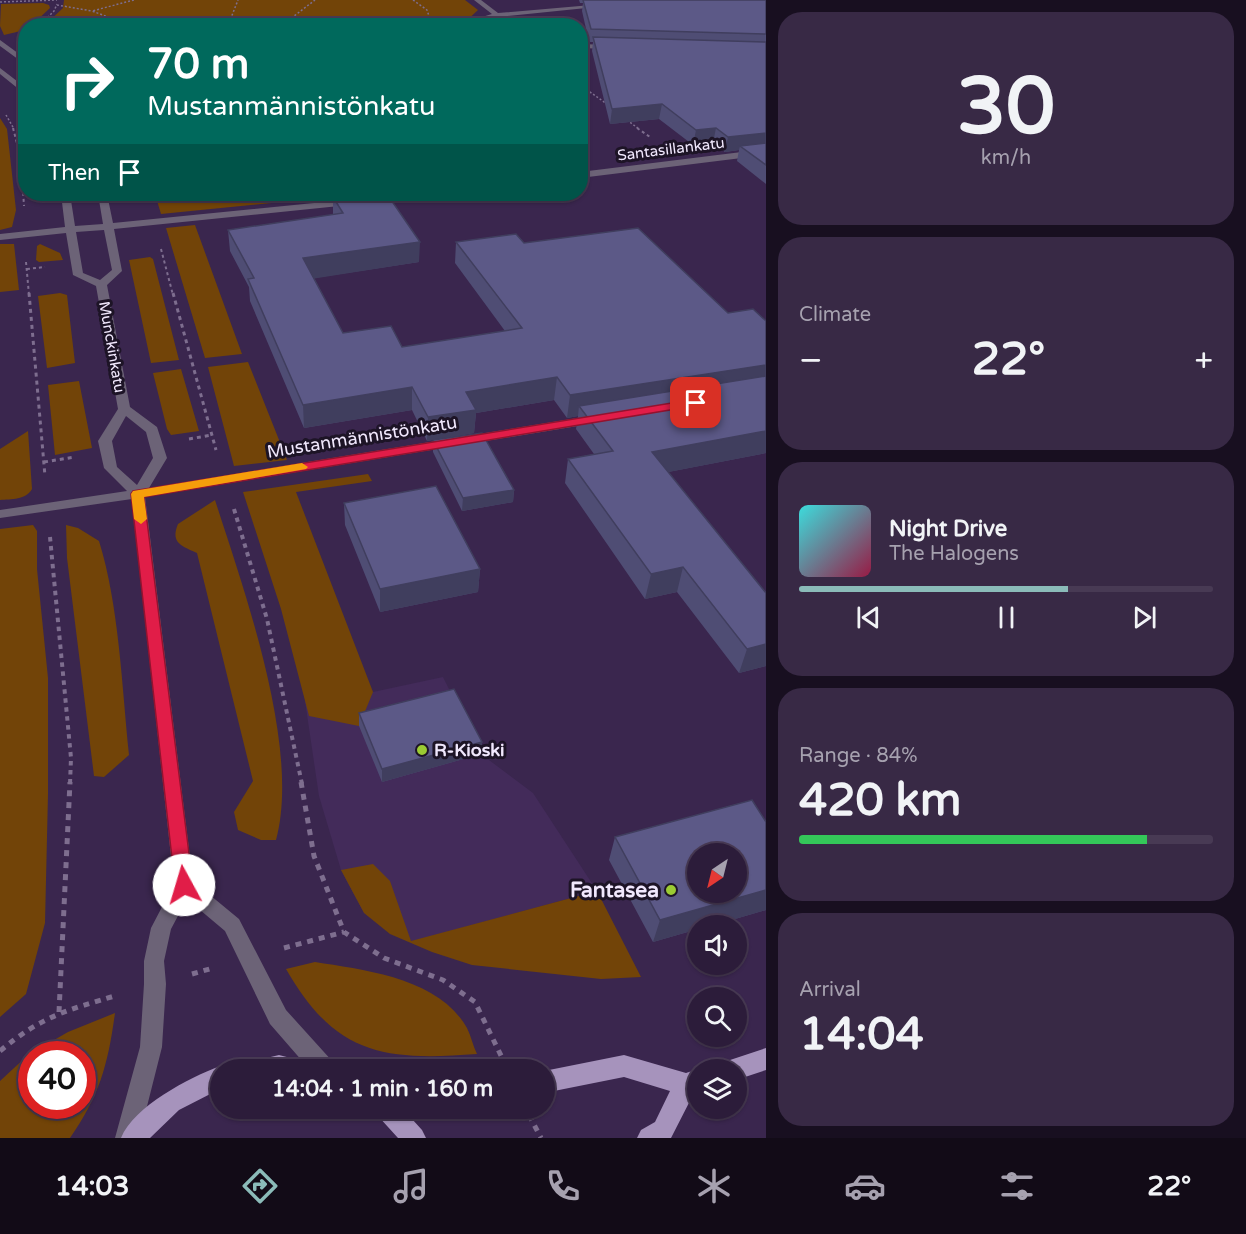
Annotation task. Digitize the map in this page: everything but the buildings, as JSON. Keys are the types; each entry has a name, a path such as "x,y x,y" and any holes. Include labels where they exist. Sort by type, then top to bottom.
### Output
{"main road":[{"path":"747,1065 766,1059"},
{"path":"555,1080 624,1066 687,1081"},
{"path":"134,1138 171,1102 210,1082"},
{"path":"649,1138 663,1130 687,1090"},
{"path":"396,1119 414,1138"}],"street":[{"path":"477,0 497,15"},
{"path":"484,18 609,5"},
{"path":"0,42 18,57"},
{"path":"588,46 615,47"},
{"path":"0,70 18,86"},
{"path":"10,80 18,78"},
{"name":"Santasillankatu","path":"588,174 766,152"},
{"name":"Munckinkatu","path":"66,201 78,275 101,284"},
{"name":"Munckinkatu","path":"101,284 117,271 103,201"},
{"path":"0,237 356,201"},
{"name":"Munckinkatu","path":"101,284 124,410 105,441 111,468 138,494 160,458 152,430 124,410"},
{"name":"Mustanmännistönkatu","path":"0,514 138,494 614,416"},
{"path":"127,1138 151,1047 154,962 161,928 184,885 138,494"},
{"path":"184,885 232,925 278,1017 315,1059"}],"path":[{"path":"0,2 57,0 57,5 46,18"},
{"path":"92,11 134,0"},
{"path":"223,18 231,17 238,0"},
{"path":"292,18 315,0"},
{"path":"413,0 430,14 430,18"},
{"path":"57,5 92,11 111,18"},
{"path":"588,91 609,106"},
{"path":"4,113 15,130 18,144"},
{"path":"628,120 684,163"},
{"path":"24,201 27,270 71,758 59,1012"},
{"path":"153,221 225,479 267,619 298,762 314,856 344,932 384,958 443,980 475,1002 502,1059"},
{"path":"0,1051 25,1030 59,1012 344,932"},
{"path":"532,1119 541,1138"}],"shaded area":[{"path":"64,0 465,0 478,10 469,18 52,18 63,8"},
{"path":"43,3 49,5 50,8 39,18 18,18 18,32 4,35 0,26 1,4"},
{"path":"0,118 7,129 16,210 12,227 0,230"},
{"path":"157,201 292,201 161,214"},
{"path":"195,225 242,354 205,358 166,228"},
{"path":"0,244 14,244 19,290 0,292"},
{"path":"40,244 60,253 63,260 39,262 36,260 37,246"},
{"path":"150,257 153,259 179,360 151,363 129,260"},
{"path":"60,293 67,295 75,363 47,368 38,296"},
{"path":"248,362 287,460 234,466 208,367"},
{"path":"181,369 199,431 171,435 167,429 153,373"},
{"path":"79,381 92,448 55,455 48,385"},
{"path":"28,431 32,489 22,497 0,500 0,449"},
{"path":"368,474 372,481 296,492 373,692 359,726 309,716 281,609 243,492"},
{"path":"215,500 254,623 275,716 281,761 282,803 276,840 261,840 238,830 234,812 253,781 197,553 179,543 175,536 178,524"},
{"path":"33,525 37,531 37,569 48,678 45,923 26,994 0,1017 0,529"},
{"path":"66,525 78,528 99,541 111,592 122,674 129,755 104,777 94,776 67,558"},
{"path":"443,677 481,754 533,793 597,891 410,942 364,913 341,870 319,796 305,701 373,692"},
{"path":"373,864 390,881 411,941 597,891 641,977 601,979 472,965 432,952 390,934 364,913 341,870"},
{"path":"315,962 378,973 420,987 454,1011 467,1028 477,1054 415,1056 389,1053 343,1036 323,1020 304,998 286,969"},
{"path":"115,1013 106,1064 96,1093 96,1041 52,1041 68,1032"},
{"path":"18,1064 18,1119 82,1119 70,1138 0,1138 0,1081"}],"slow traffic":[{"path":"141,519 138,494 302,467"}],"place":[{"name":"R-Kioski","path":"422,750"},
{"name":"Fantasea","path":"671,890"}],"route":[{"path":"184,885 138,494 696,403"}]}
